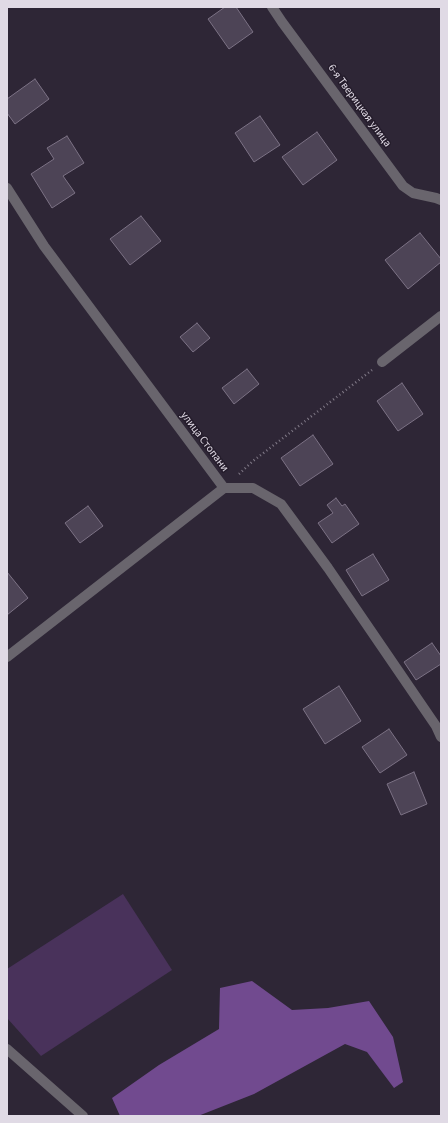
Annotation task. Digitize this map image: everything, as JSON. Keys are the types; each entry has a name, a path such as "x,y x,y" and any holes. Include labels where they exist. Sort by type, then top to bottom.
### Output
{"street":[{"name":"6-я Тверицкая улица","path":"272,7 403,186 413,194 441,200"},
{"name":"улица Стопани","path":"7,188 44,246 224,488 253,488 280,504 328,568 436,726 441,737"},
{"path":"382,362 441,316"},
{"path":"7,657 224,488"},
{"path":"7,1049 83,1116"}],"path":[{"path":"224,488 252,461 382,362"}],"shaded area":[{"path":"123,894 172,970 41,1056 7,1018 7,969"},
{"path":"252,981 292,1010 328,1008 369,1001 393,1037 403,1082 394,1088 367,1052 345,1044 254,1094 198,1116 120,1116 112,1098 159,1065 219,1029 220,988"}],"building":[{"path":"225,7 236,7 253,32 229,49 208,19"},
{"path":"35,79 49,99 15,124 7,113 7,99"},
{"path":"260,116 280,145 254,162 235,133"},
{"path":"317,132 337,160 303,185 282,157"},
{"path":"67,136 84,163 63,176 75,193 52,208 31,174 54,159 47,148"},
{"path":"141,216 161,241 130,265 110,239"},
{"path":"420,233 441,259 441,262 408,289 385,260"},
{"path":"197,323 210,338 193,352 180,337"},
{"path":"247,369 259,384 234,404 222,388"},
{"path":"402,383 423,414 398,431 377,401"},
{"path":"313,435 333,464 300,486 281,458"},
{"path":"336,498 342,506 345,504 359,524 332,543 318,523 333,513 327,505"},
{"path":"88,506 103,526 80,543 65,523"},
{"path":"373,554 389,580 362,596 346,570"},
{"path":"7,572 28,598 7,615"},
{"path":"432,643 441,656 441,664 416,680 404,662"},
{"path":"339,686 361,721 325,744 303,709"},
{"path":"389,729 407,755 380,773 362,747"},
{"path":"414,772 427,804 401,815 387,784"}]}
